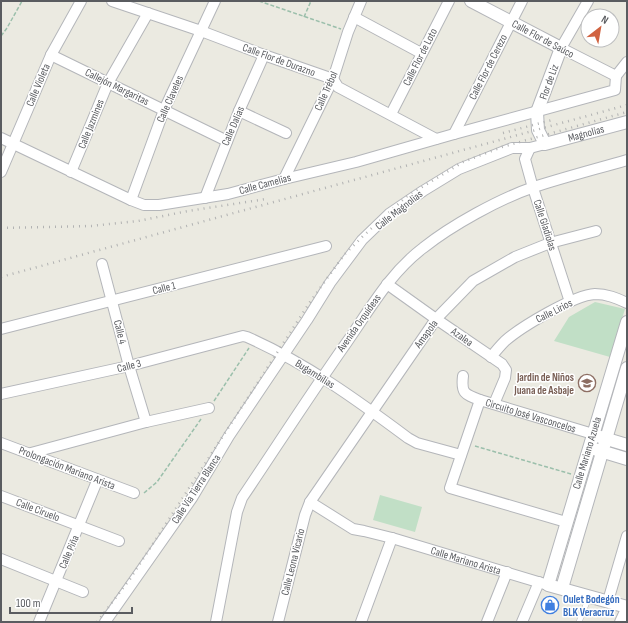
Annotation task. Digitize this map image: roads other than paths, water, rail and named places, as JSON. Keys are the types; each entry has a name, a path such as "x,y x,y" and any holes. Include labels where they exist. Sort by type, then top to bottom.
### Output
{"street":[{"name":"Calle Violeta","path":"1,172 51,55 82,1"},
{"name":"Calle Flor de Durazno","path":"112,1 201,31 333,79 338,87 436,139"},
{"name":"Calle Claveles","path":"131,200 164,110 215,1"},
{"name":"Calle Trébol","path":"284,179 333,79 348,32 361,1"},
{"name":"Calle Flor de Loto","path":"391,114 450,1"},
{"name":"Calle Flor de Saúco","path":"471,1 616,76"},
{"name":"Calle Flor de Cerezo","path":"454,134 522,1"},
{"name":"Flor de Liz","path":"545,144 538,130 537,112 561,48 588,1"},
{"name":"Calle Jazmines","path":"71,172 108,83 148,13"},
{"path":"354,17 421,54"},
{"name":"Callejón Margaritas","path":"51,55 227,141"},
{"name":"Calle Dalias","path":"205,198 239,111 264,55"},
{"path":"616,76 627,62"},
{"name":"Calle Camelias","path":"1,138 131,200 144,205 159,205 252,189 284,179 356,162 615,90 616,76"},
{"path":"239,111 286,133"},
{"name":"Magnolias","path":"545,144 627,122"},
{"name":"Calle Magnolias","path":"283,354 307,320 330,283 362,240 389,214 459,169 512,148 530,148 545,144"},
{"name":"Calle Gladiolas","path":"530,148 526,159 533,188 570,302"},
{"name":"Avenida Orquídeas","path":"216,622 237,512 242,498 387,284 404,265 423,248 444,233 497,203 533,188 627,160"},
{"name":"Amapola","path":"310,502 436,319 473,281 515,257 550,243 596,231"},
{"name":"Calle 1","path":"1,329 326,246"},
{"name":"Calle 4","path":"102,264 129,366 146,422"},
{"name":"Azalea","path":"387,284 502,364 506,370 505,378 494,404"},
{"name":"Calle Lirios","path":"490,357 506,341 530,323 570,302 593,294 608,295 627,303"},
{"name":"Calle Mariano Azuela","path":"544,583 566,522 627,322"},
{"name":"Calle 3","path":"1,394 129,366 243,336 254,340"},
{"name":"Bugambilias","path":"254,340 283,354 323,377 408,438 417,443 461,455"},
{"name":"Calle Vía Tierra Blanca","path":"105,622 192,498 229,436 283,354"},
{"name":"Calle Mariano Azuela","path":"562,588 605,438 627,368"},
{"name":"Circuito José Vasconcelos","path":"463,376 462,388 466,395 627,445"},
{"path":"480,400 450,488 566,522"},
{"path":"30,453 146,422 209,408"},
{"name":"Prolongación Mariano Arista","path":"1,443 134,493"},
{"path":"589,447 627,459"},
{"name":"Calle Piña","path":"39,622 80,526 97,480"},
{"name":"Calle Ciruelo","path":"1,496 119,541"},
{"name":"Calle Mariano Arista","path":"310,502 353,529 392,538 627,607"},
{"name":"Calle Leona Vicario","path":"278,622 305,515 310,502"},
{"path":"608,601 627,536"},
{"path":"361,622 392,538"},
{"path":"1,560 83,592"},
{"path":"487,622 507,572"},
{"path":"522,622 544,583"},
{"path":"620,622 627,607"}],"lane":[{"path":"579,622 589,596"}],"railway":[{"path":"1,277 627,105"},
{"path":"97,622 130,579 310,302 344,255 362,237 406,197 463,162 502,147 627,112"},
{"path":"503,133 552,120"},
{"path":"1,228 91,226 138,221 188,211 266,199"}],"place":[{"name":"Jardin de Niños Juana de Asbaje","path":"587,383"},
{"name":"Oulet Bodegón BLK Veracruz","path":"550,605"}]}
